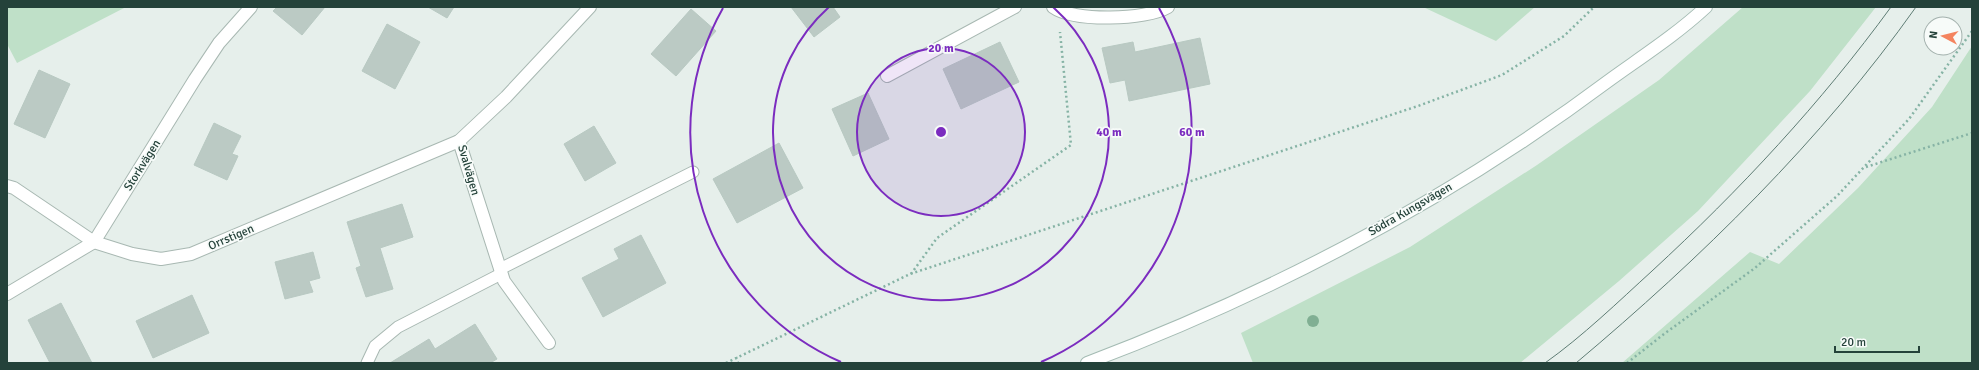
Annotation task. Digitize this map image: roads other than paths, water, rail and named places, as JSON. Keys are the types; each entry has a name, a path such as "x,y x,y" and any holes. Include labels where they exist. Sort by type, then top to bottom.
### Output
{"street":[{"name":"Storkvägen","path":"7,294 94,242 219,43 251,7"},
{"name":"Svalvägen","path":"549,343 504,281 459,141 506,97 590,7"},
{"path":"887,76 1015,7"},
{"path":"1056,9 1093,17 1125,18 1161,11 1168,7"},
{"name":"Södra Kungsvägen","path":"1087,363 1154,338 1257,292 1359,239 1505,154 1597,90 1706,7"},
{"name":"Orrstigen","path":"7,186 14,188 94,242 132,254 161,258 191,254 459,141"}],"lane":[{"path":"367,363 375,346 398,327 412,318 693,172"}],"tram line":[{"path":"1545,363 1587,330 1717,209 1808,111 1864,43 1891,7"},
{"path":"1576,363 1623,323 1713,240 1800,151 1879,56 1916,7"}]}
